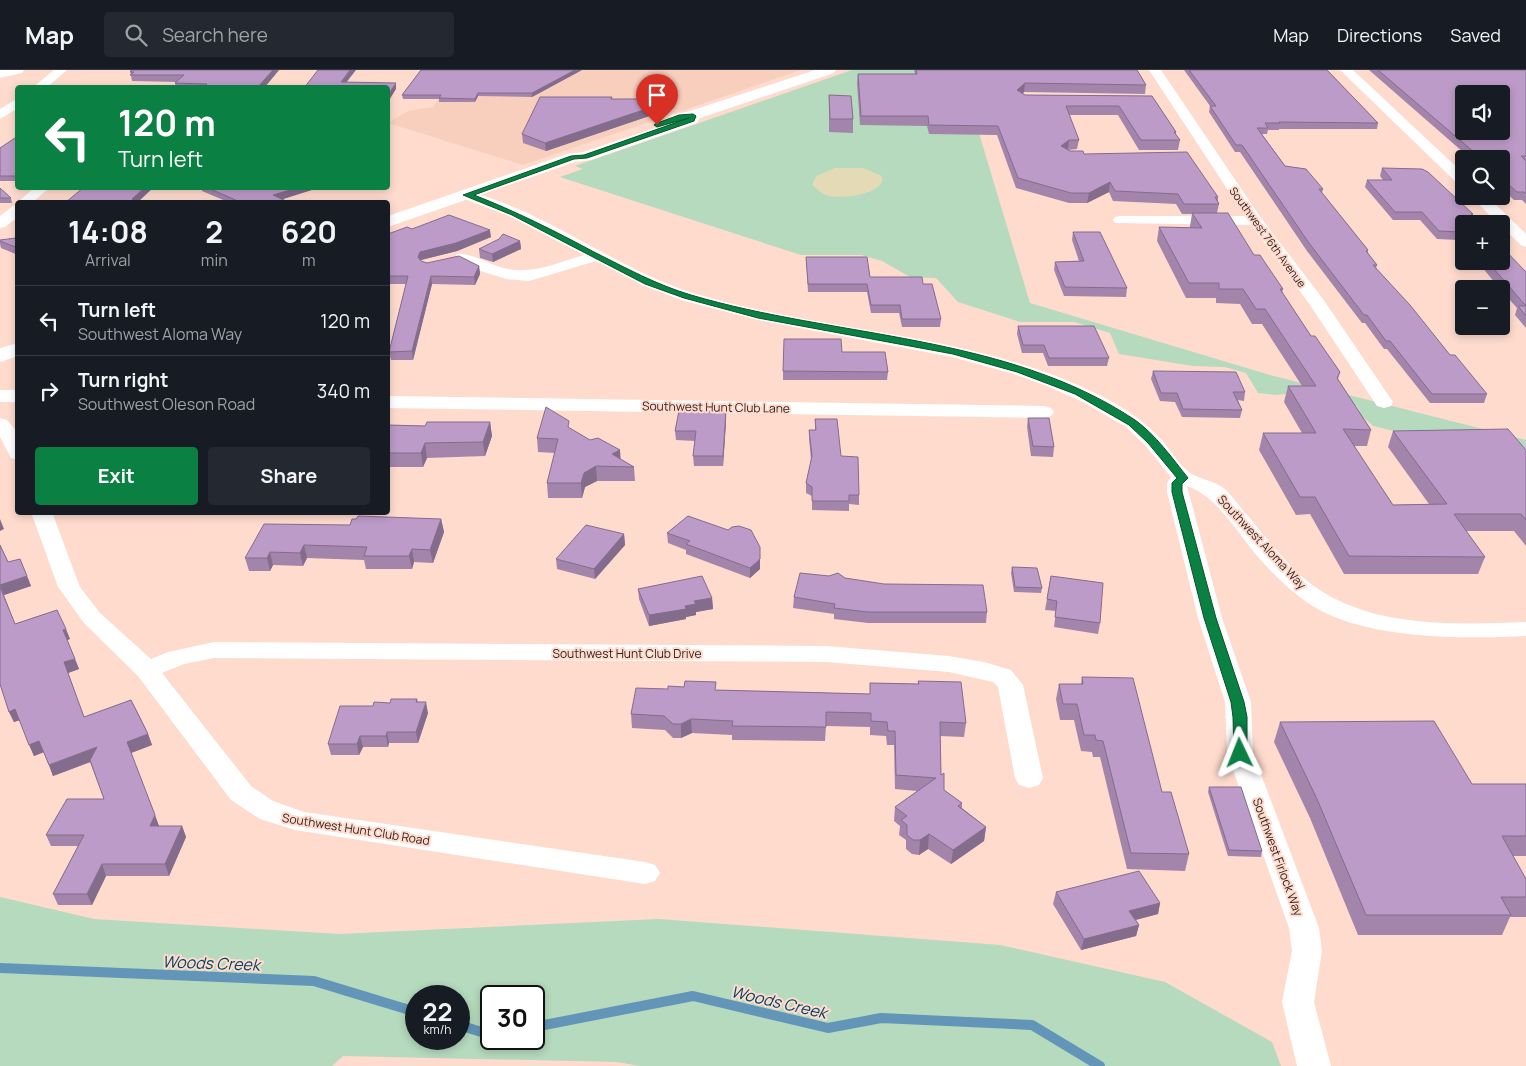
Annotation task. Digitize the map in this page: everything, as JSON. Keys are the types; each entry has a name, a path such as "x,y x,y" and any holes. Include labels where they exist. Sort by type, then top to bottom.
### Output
{"main road":[{"path":"0,74 17,70"},
{"path":"390,221 573,157 585,157 620,145 692,120 693,116 829,70"},
{"path":"0,355 15,350"}],"street":[{"path":"42,85 61,70"},
{"name":"Southwest 76th Avenue","path":"1155,70 1169,100 1212,156 1256,222 1317,303 1384,402"},
{"path":"1346,70 1455,173"},
{"path":"0,100 15,101"},
{"path":"0,115 15,103"},
{"path":"1193,156 1212,156"},
{"path":"27,200 40,190"},
{"name":"Southwest Aloma Way","path":"467,195 514,213 648,282 687,296 758,315 954,352 1020,370 1090,398 1133,423 1152,441 1183,478 1202,484 1218,494 1300,586 1326,603 1366,618 1409,628 1486,631 1526,629"},
{"path":"1487,205 1526,242"},
{"path":"0,224 15,212"},
{"path":"1120,220 1256,222"},
{"path":"480,249 456,259 506,274 529,276 598,256"},
{"path":"0,396 15,396"},
{"name":"Southwest Hunt Club Lane","path":"390,402 1044,412"},
{"path":"0,424 15,448"},
{"name":"Southwest Firlock Way","path":"1183,478 1177,483 1177,492 1210,618 1238,702 1240,753 1304,928 1307,951 1298,1002 1314,1066"},
{"name":"Southwest Hunt Club Road","path":"42,515 69,587 92,618 147,670 241,792 252,803 268,813 304,822 645,873"},
{"name":"Southwest Hunt Club Drive","path":"147,670 178,658 214,650 826,654 950,664 984,670 1002,676 1010,685 1029,778"}],"shaded area":[{"path":"458,70 801,70 523,165 390,124 408,111 433,107"}],"green space":[{"path":"852,70 960,70 1030,303 1270,375 1526,440 1526,451 1394,431 1373,426 1362,416 1357,406 1308,392 1276,395 1258,393 1246,373 1225,367 1193,366 1119,354 1110,333 1074,322 1020,322 958,302 936,278 910,277 882,261 861,255 801,255 560,177 583,169 575,166"},
{"path":"0,897 94,919 339,934 659,919 1000,945 1165,982 1272,1042 1281,1066 640,1066 617,1062 343,1056 332,1066 0,1066"}],"sand":[{"path":"835,168 863,168 882,176 882,182 871,191 843,197 827,195 812,185 816,176"}],"building":[{"path":"132,70 273,70 260,85 175,83 184,75 130,75 134,72 130,72"},
{"path":"318,70 350,70 341,82 396,83 390,92 390,85 306,85"},
{"path":"421,70 575,70 532,93 478,93 475,99 439,98 441,95 402,95"},
{"path":"916,70 1137,70 1146,85 1025,83 1017,90 1025,95 1152,96 1180,140 1141,140 1119,106 1066,106 1079,140 1069,140 1061,146 1070,151 1083,151 1084,154 1187,152 1218,197 1215,197 1219,204 1184,204 1178,194 1115,191 1110,182 1089,193 1071,193 1018,178 998,126 929,125 928,116 861,116 858,74 917,74"},
{"path":"1189,70 1327,70 1378,123 1279,122 1265,123 1268,128 1257,128 1285,166 1306,169 1323,189 1319,189 1368,250 1366,251 1377,265 1373,265 1410,305 1450,355 1455,355 1487,394 1432,394 1390,341 1386,341 1367,315 1364,315 1309,243 1242,145 1236,145 1210,106 1216,106"},
{"path":"1378,70 1526,70 1526,156 1521,156 1526,161 1526,194 1524,192 1517,192 1510,186 1510,150 1471,150 1460,140 1510,140 1510,85 1455,85 1455,136"},
{"path":"829,95 851,96 853,119 830,119"},
{"path":"540,97 663,99 664,103 545,143 522,134"},
{"path":"15,138 15,176 0,176 0,148"},
{"path":"1382,168 1422,169 1428,172 1455,197 1455,205 1463,205 1473,214 1455,215 1455,232 1439,231 1422,212 1395,212 1367,180 1392,180"},
{"path":"0,188 11,198 0,198"},
{"path":"81,190 142,190 132,199 134,200 68,200"},
{"path":"213,190 290,190 273,195 284,200 235,200"},
{"path":"1192,213 1228,213 1254,255 1260,255 1311,336 1315,336 1340,372 1337,378 1371,430 1343,429 1393,505 1447,504 1393,431 1508,429 1526,450 1526,520 1521,514 1454,514 1485,557 1349,556 1315,497 1300,497 1263,433 1316,433 1288,386 1316,386 1265,309 1256,309 1243,289 1219,289 1219,283 1189,283 1159,227 1202,228"},
{"path":"449,215 490,230 456,243 420,252 418,257 421,261 427,263 459,256 479,266 474,277 431,276 412,351 390,352 408,276 390,276 390,233 407,227 412,229"},
{"path":"1073,232 1100,232 1127,288 1065,287 1055,262 1084,261"},
{"path":"503,234 520,241 492,254 479,249 499,239"},
{"path":"15,238 15,247 0,241"},
{"path":"1510,255 1526,272 1526,306 1510,288 1510,280 1503,280 1495,270 1510,270"},
{"path":"806,257 867,257 870,277 922,277 923,284 932,284 941,319 902,319 900,305 871,305 867,284 808,284"},
{"path":"1518,306 1526,306 1526,316"},
{"path":"1018,326 1094,326 1109,358 1049,358 1044,345 1023,345"},
{"path":"784,339 841,339 842,352 885,352 888,372 783,371"},
{"path":"1153,371 1236,372 1245,392 1233,392 1242,410 1183,409 1177,393 1161,393"},
{"path":"546,407 569,421 568,427 590,440 598,438 620,450 612,454 634,467 596,466 584,473 581,483 547,483 558,439 537,438"},
{"path":"679,411 726,411 723,456 693,456 696,431 675,431"},
{"path":"1028,418 1049,418 1054,447 1033,446"},
{"path":"815,419 837,419 841,456 858,457 859,495 849,495 849,501 812,501 812,487 806,483 812,456 809,430 816,430"},
{"path":"427,422 490,422 483,442 425,443 421,453 390,453 390,425 425,426"},
{"path":"358,516 441,519 430,550 412,549 409,556 364,556 367,547 304,545 300,553 270,552 267,558 245,558 264,524 350,525 352,519 356,519"},
{"path":"688,516 728,530 739,526 751,530 760,547 760,559 750,568 686,544 690,541 667,533"},
{"path":"586,525 624,534 594,569 556,559"},
{"path":"0,545 8,562 20,559 27,576 0,585"},
{"path":"1012,567 1037,568 1042,588 1015,587"},
{"path":"800,573 829,576 838,573 845,578 884,584 983,585 987,612 868,612 834,608 835,604 794,597"},
{"path":"702,576 712,598 694,601 696,604 685,606 686,609 649,615 638,589"},
{"path":"1051,576 1103,583 1100,623 1055,617 1057,601 1047,599"},
{"path":"0,587 15,624 57,610 66,629 63,630 75,659 64,662 84,717 131,700 148,734 127,742 155,815 150,826 182,826 165,864 102,864 87,894 53,894 84,835 46,835 67,799 104,799 90,760 97,747 49,765 39,741 29,745 15,709 9,712 0,684"},
{"path":"1082,677 1133,678 1162,792 1171,792 1189,854 1131,853 1103,741 1096,740 1095,735 1084,735 1077,704 1063,704 1059,684 1083,684"},
{"path":"685,681 716,682 715,690 870,694 870,683 919,684 918,681 961,682 966,723 940,722 941,775 944,773 944,790 962,803 958,806 986,827 953,850 929,834 920,840 913,840 907,835 907,825 901,820 907,816 895,807 936,778 896,775 895,731 888,731 887,722 871,721 871,713 826,712 826,727 732,726 733,721 691,719 681,724 673,724 664,716 631,714 636,688 668,689 668,686 684,687"},
{"path":"391,699 417,699 416,702 426,702 416,732 387,732 386,736 360,736 357,744 328,744 340,706 373,706 374,702 390,703"},
{"path":"1434,721 1472,784 1526,784 1526,836 1502,836 1526,879 1526,897 1501,897 1511,915 1366,915 1317,799 1280,722"},
{"path":"1209,787 1241,787 1262,851 1229,850"},
{"path":"1139,871 1160,903 1129,911 1139,925 1084,939 1056,892"}],"waterway":[{"name":"Woods Creek","path":"0,968 314,981 405,1009"},
{"name":"Woods Creek","path":"545,1025 693,996 828,1028 881,1018 1032,1025 1100,1066"},
{"name":"Woods Creek","path":"470,1028 480,1032"}],"route":[{"path":"657,125 682,117 693,116 692,120 585,157 573,157 467,195 514,213 648,282 687,296 758,315 954,352 1020,370 1078,392 1133,423 1152,441 1183,478 1177,483 1177,492 1210,618 1238,702 1240,753"}]}
